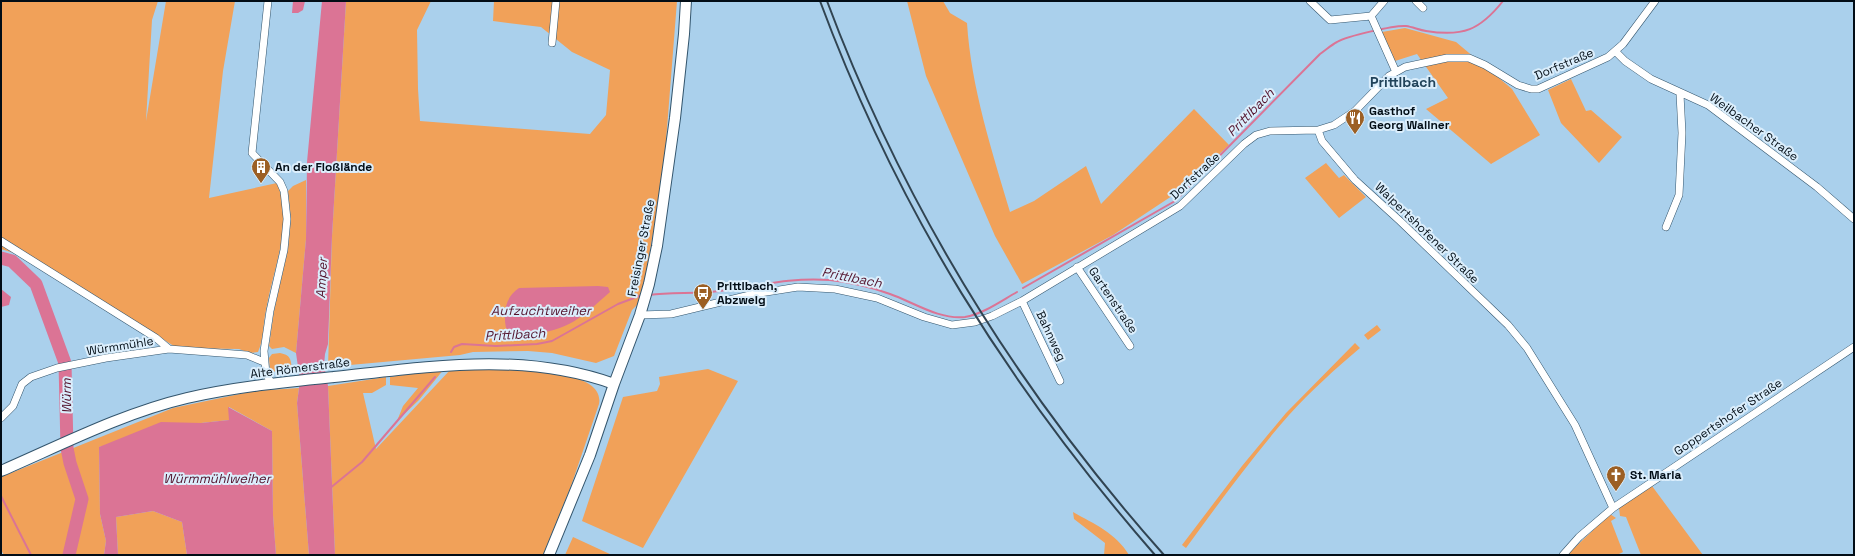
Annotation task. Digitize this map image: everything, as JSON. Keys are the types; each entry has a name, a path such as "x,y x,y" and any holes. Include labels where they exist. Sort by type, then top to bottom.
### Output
{"main road":[{"name":"Freisinger Straße","path":"549,555 587,461 646,295 657,246 675,118 686,1"},
{"name":"Alte Römerstraße","path":"1,471 130,416 186,398 292,381 448,364 495,364 568,371 614,384"}],"street":[{"path":"268,1 252,153 282,185 287,219 284,250 270,311 264,362 266,374 272,384"},
{"path":"552,43 556,1"},
{"path":"1310,1 1330,20 1371,16 1384,1"},
{"path":"1416,1 1423,8"},
{"name":"Dorfstraße","path":"640,315 671,314 754,294 798,287 835,290 877,298 924,317 952,325 964,324 992,316 1022,301 1180,206 1244,144 1256,135 1270,131 1318,130 1334,125 1347,118 1382,82 1396,72 1415,64 1456,57 1469,58 1486,65 1518,85 1531,89 1538,89 1608,57 1632,33 1655,1"},
{"path":"1371,16 1396,72"},
{"name":"Weilbacher Straße","path":"1615,51 1625,62 1651,79 1680,94 1708,105 1818,187 1854,219"},
{"path":"1666,228 1679,195 1682,133 1680,94"},
{"name":"Walpertshofener Straße","path":"1318,130 1322,141 1355,180 1508,325 1527,348 1575,426 1613,508"},
{"path":"1,241 156,338 169,349"},
{"name":"Gartenstraße","path":"1077,267 1130,346"},
{"name":"Bahnweg","path":"1022,301 1060,381"},
{"name":"Goppertshofer Straße","path":"1563,555 1580,537 1613,508 1854,347"},
{"name":"Würmmühle","path":"1,418 13,406 22,384 31,377 57,368 106,358 169,349 247,355 264,362"}],"shaded area":[{"path":"1,1 158,1 152,20 146,121 166,1 235,1 223,71 209,198 277,183 282,199 283,230 258,352 250,353 239,349 177,348 39,261 1,249"},
{"path":"346,1 431,1 417,30 420,121 590,134 606,115 610,70 572,52 541,27 493,21 494,1 677,1 663,179 644,283 638,304 632,310 614,356 596,363 552,353 528,351 473,352 460,355 328,367 332,236"},
{"path":"907,1 943,1 950,13 967,23 973,71 983,119 1010,212 1034,201 1086,166 1101,204 1194,109 1229,145 1181,190 1113,235 1022,284 995,236 926,76"},
{"path":"1405,28 1456,42 1512,89 1540,135 1491,164 1426,109 1448,98 1417,54 1395,61 1382,32"},
{"path":"1571,79 1586,111 1591,110 1622,137 1599,163 1561,123 1548,90"},
{"path":"1326,163 1339,178 1344,175 1366,197 1339,218 1305,178"},
{"path":"306,180 306,239 296,353 284,347 272,349 269,346 274,311 288,249 291,219 288,191 293,186"},
{"path":"1377,325 1381,330 1368,340 1364,335"},
{"path":"1355,343 1360,348 1323,380 1289,415 1223,497 1186,548 1182,545 1242,466 1286,413"},
{"path":"280,353 290,358 292,370 279,373 270,370 269,358 272,354"},
{"path":"495,368 540,371 575,378 589,384 597,392 599,404 571,486 543,555 335,555 328,386 386,377 386,385 372,393 363,393 376,449 451,369"},
{"path":"444,369 419,400 397,421 403,406 418,388 390,385 390,377"},
{"path":"708,369 738,381 643,548 582,521 623,397 657,391 660,384 659,377"},
{"path":"299,388 297,403 309,555 276,555 273,515 272,431 229,407 229,420 201,423 99,447 100,514 106,541 104,555 4,555 1,550 1,477 173,408 254,391"},
{"path":"1652,486 1703,555 1641,555 1626,517 1620,516 1619,508"},
{"path":"153,511 182,522 187,555 118,555 116,517"},
{"path":"1073,512 1097,525 1111,535 1124,547 1129,555 1104,555 1105,543 1074,519"},
{"path":"1610,514 1616,518 1611,521 1623,552 1617,555 1567,555"},
{"path":"573,537 612,555 565,555"}],"water":[{"path":"293,1 305,1 303,10 298,13 292,13"},
{"name":"Amper","path":"322,1 346,1 332,236 328,344 324,365 328,386 335,555 309,555 297,403 300,381 296,353 306,239 307,162"},
{"name":"Aufzuchtweiher","path":"608,287 610,292 583,315 565,326 554,330 530,333 515,332 506,328 506,306 511,296 519,288"},
{"path":"1,289 11,297 9,305 1,307"},
{"name":"Würmmühlweiher","path":"228,407 272,431 273,515 276,555 187,555 182,522 153,511 116,517 118,555 104,555 106,541 100,514 99,447 161,422 201,423 229,420"}],"waterway":[{"name":"Prittlbach","path":"1023,288 1175,201 1320,54 1335,43 1360,34 1400,26 1439,33 1461,32 1478,25 1495,11 1503,1"},
{"name":"Würm","path":"1,258 12,261 36,284 65,363 67,448 70,463 82,499 69,555"},
{"name":"Prittlbach","path":"649,295 710,292 774,282 815,279 830,280 852,283 875,289 899,297 926,310 946,316 965,317 992,307 1017,292"},
{"name":"Prittlbach","path":"451,352 454,347 462,344 496,346 537,344 552,341 618,304 642,295"},
{"name":"Prittlbach","path":"329,489 362,462 435,377"},
{"path":"1,496 31,555"}],"railway":[{"path":"820,1 851,78 885,152 922,224 962,293 1005,361 1052,427 1155,555"},
{"path":"827,1 858,77 892,151 929,224 970,294 1014,362 1061,428 1111,493 1164,555"}],"place":[{"name":"Gasthof Georg Wallner","path":"1355,135"},
{"name":"An der Floßlände","path":"261,184"},
{"name":"Prittlbach, Abzweig","path":"703,310"},
{"name":"St. Maria","path":"1616,492"}],"district":[{"name":"Prittlbach","path":"1403,82"}]}
